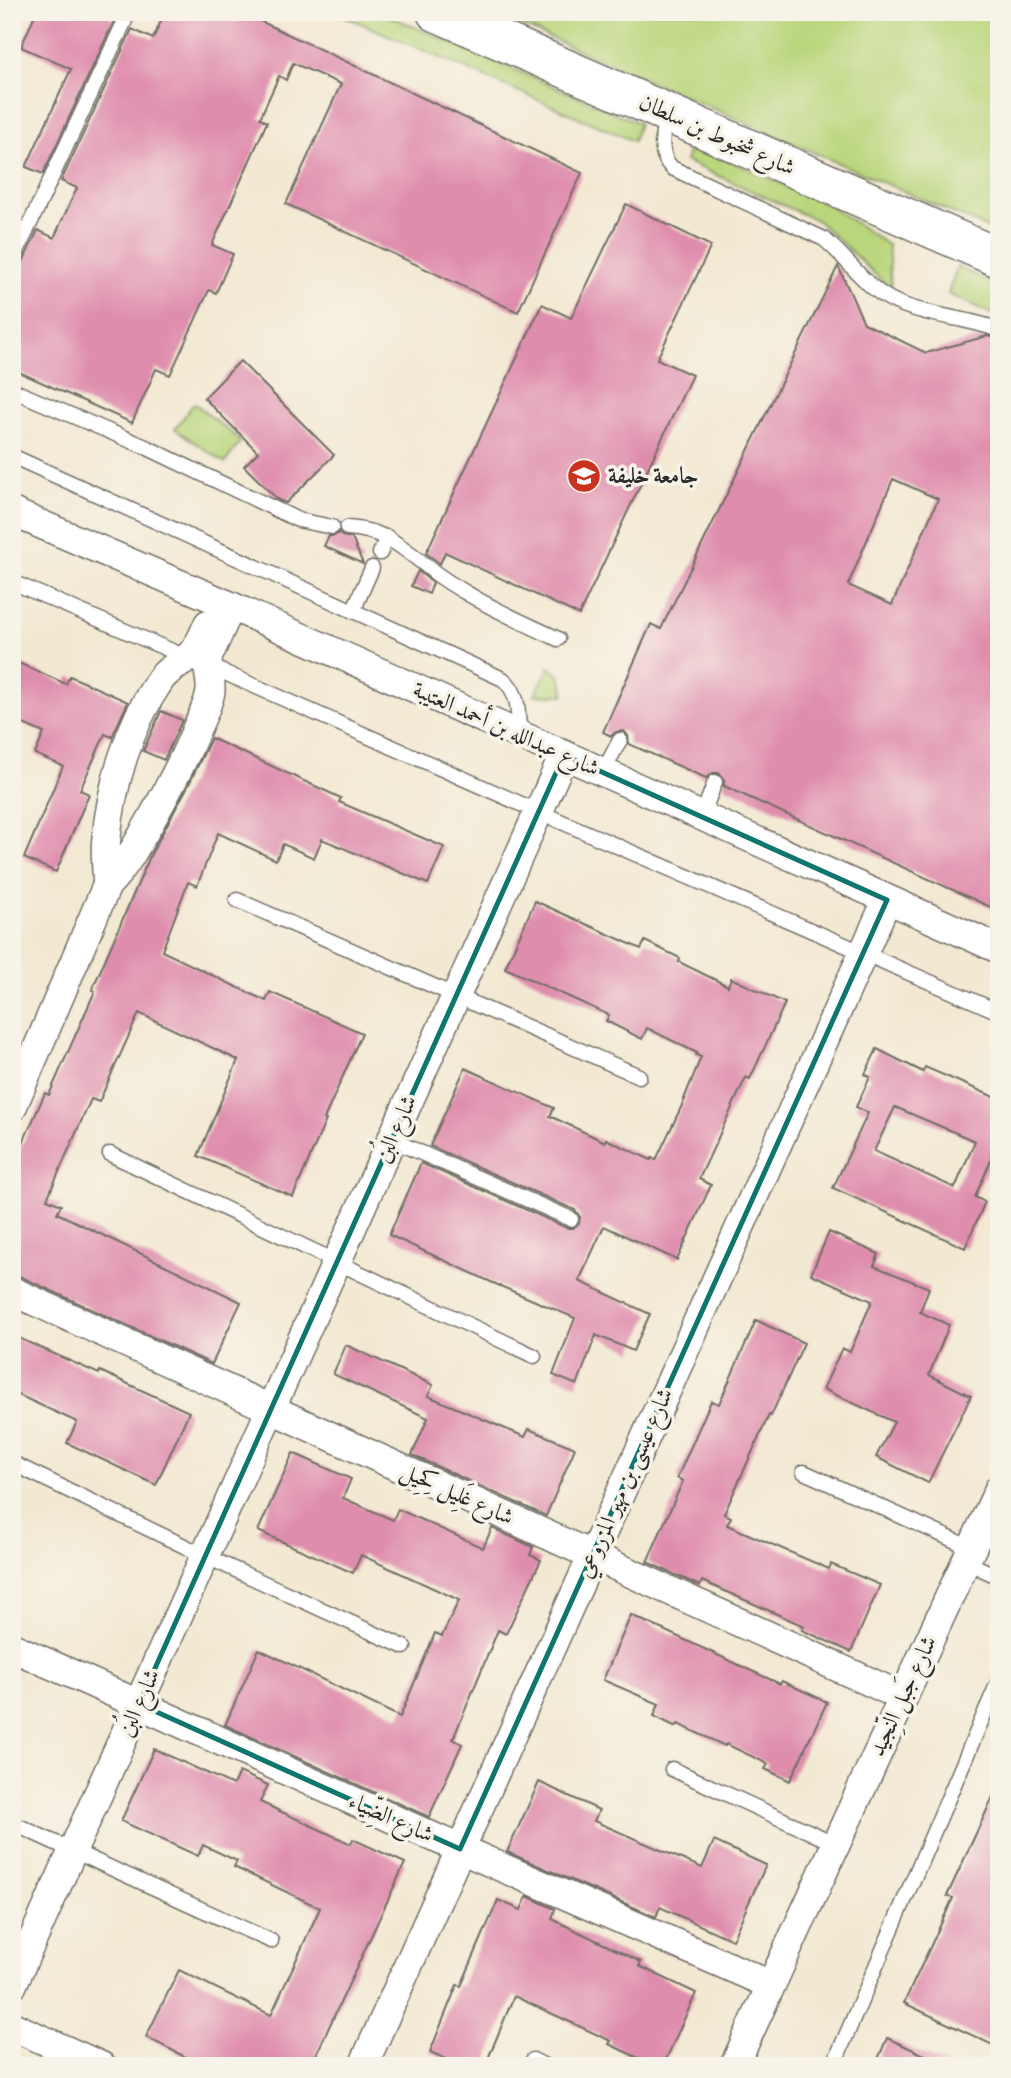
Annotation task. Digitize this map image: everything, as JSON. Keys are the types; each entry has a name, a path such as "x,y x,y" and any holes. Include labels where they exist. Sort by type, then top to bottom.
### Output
{"main road":[{"name":"شارع شخبوط بن سلطان","path":"436,12 999,258"}],"street":[{"name":"شارع عبدالله بن أحمد العتيبة","path":"12,512 225,603 999,949"},
{"path":"12,1108 107,885 130,857 187,754 211,689 197,661 200,642 225,603"},
{"path":"107,885 107,840 123,755 131,735 164,674 197,661"},
{"name":"شارع البُن","path":"12,1986 564,755"},
{"name":"شارع عيسى بن مهير المزروعي","path":"363,2066 887,900"},
{"name":"شارع غَلِيل كِحِيل","path":"12,1291 903,1697"},
{"name":"شارع جَبل النِّجيد","path":"734,2066 999,1489"},
{"name":"شارع الضِّياء","path":"12,1647 460,1849 771,1985"},
{"path":"12,2026 101,2066"}],"lane":[{"path":"12,262 129,12"},
{"path":"667,112 663,152 665,160 672,168 824,239 836,248 866,283 898,303 999,330"},
{"path":"12,390 148,448 298,520 332,527"},
{"path":"12,456 503,679 510,685 517,700 519,734"},
{"path":"347,528 365,529 387,537 474,598 558,639"},
{"path":"380,552 387,537"},
{"path":"353,611 372,568"},
{"path":"12,582 999,1012"},
{"path":"603,772 620,740"},
{"path":"702,816 715,782"},
{"path":"237,900 639,1076"},
{"path":"392,1140 571,1219"},
{"path":"110,1154 534,1356"},
{"path":"12,1462 205,1556 404,1647"},
{"path":"804,1472 968,1554 999,1577"},
{"path":"833,2066 999,1680"},
{"path":"673,1769 836,1844"},
{"path":"12,1823 271,1941"}],"highlighted area":[{"path":"564,755 887,900 460,1849 139,1704"}],"green space":[{"path":"335,12 380,12 639,123 633,141"},
{"path":"491,12 999,12 999,233"},
{"path":"691,143 827,204 888,245 891,289 818,221 685,161"},
{"path":"957,267 999,286 999,317 948,294"},
{"path":"194,403 241,441 225,463 175,429"},
{"path":"549,667 561,679 564,695 535,695"}],"building":[{"path":"36,12 114,12 111,19 114,21 43,174 26,167 71,69 21,47"},
{"path":"165,12 241,12 582,173 518,312 286,204 341,84 293,63 286,80 279,76 260,118 267,122 212,245 233,254 216,293 209,290 170,375 156,369 132,423 12,369 12,272 21,266 38,230 54,238 77,188 61,181 132,29 153,39"},
{"path":"626,204 711,246 657,359 692,375 579,615 445,552 440,564 426,553 542,304 571,318"},
{"path":"838,266 864,323 926,353 987,336 999,339 999,911 724,786 724,780 719,773 713,773 706,778 629,744 624,731 611,736 603,732 651,624 661,629","holes":["893,479 938,499 892,605 848,585"]},
{"path":"240,361 334,455 286,503 278,500 244,466 258,452 204,398"},
{"path":"339,533 352,538 363,564 324,546 329,536"},
{"path":"418,571 433,583 429,594 411,586"},
{"path":"12,660 66,684 70,676 128,702 112,737 105,734 80,790 89,794 56,872 24,858 63,766 35,754 44,733 12,719"},
{"path":"161,711 182,720 164,760 143,751"},
{"path":"211,738 341,798 339,802 444,847 428,884 322,839 314,858 283,844 276,860 218,833 197,886 188,882 162,951 266,1001 270,992 362,1033 293,1197 198,1156 238,1060 139,1013 99,1102 91,1099 47,1199 61,1205 57,1213 241,1302 212,1364 12,1275 12,1167 45,1093 49,1095 150,856"},
{"path":"535,901 641,949 645,941 680,958 679,962 728,986 731,978 785,1003 750,1079 746,1077 699,1179 711,1185 677,1260 604,1226 579,1281 650,1314 633,1351 596,1335 577,1385 553,1375 575,1318 389,1235 421,1163 567,1228 573,1228 579,1223 580,1217 575,1210 430,1146 465,1068 554,1108 550,1116 651,1160 656,1160 685,1099 701,1057 696,1055 697,1053 647,1028 642,1039 606,1021 609,1015 505,968"},
{"path":"877,1049 923,1072 925,1067 999,1099 999,1155 994,1153 975,1197 985,1202 965,1248 833,1188 868,1113 856,1107 870,1077 865,1074","holes":["895,1107 975,1141 955,1188 874,1151"]},
{"path":"829,1232 879,1254 874,1266 929,1288 920,1312 949,1325 929,1375 971,1396 928,1483 876,1457 894,1422 823,1389 842,1348 850,1352 872,1301 811,1274"},
{"path":"756,1320 804,1343 724,1514 731,1517 727,1525 829,1569 831,1564 880,1585 851,1652 802,1630 804,1626 702,1581 700,1586 647,1562 683,1481 677,1478 711,1401 719,1404"},
{"path":"12,1335 189,1412 156,1485 67,1443 77,1422 12,1392"},
{"path":"346,1345 433,1385 428,1396 525,1437 529,1429 575,1448 546,1516 412,1455 428,1418 333,1374"},
{"path":"293,1453 351,1479 343,1498 393,1520 398,1509 483,1548 492,1528 533,1547 530,1555 541,1560 506,1634 498,1630 453,1739 462,1744 429,1817 225,1725 259,1649 400,1717 435,1633 442,1636 459,1600 361,1555 353,1573 258,1531"},
{"path":"631,1615 780,1684 782,1681 827,1702 790,1781 765,1769 768,1764 726,1744 725,1746 678,1724 676,1727 654,1716 659,1704 603,1680"},
{"path":"154,1749 233,1785 239,1772 268,1785 260,1802 351,1844 353,1839 405,1863 311,2066 203,2066 146,2037 179,1970 271,2015 320,1908 234,1867 237,1861 203,1845 198,1856 121,1821"},
{"path":"539,1782 599,1810 594,1821 702,1868 714,1841 766,1865 732,1940 660,1907 656,1917 507,1852"},
{"path":"999,1784 999,2048 904,2003 953,1898 947,1896"},
{"path":"527,1896 555,1909 552,1919 641,1962 639,1966 696,1993 663,2066 655,2066 609,2044 611,2041 514,1996 485,2066 462,2066 430,2052 457,1985 461,1986 498,1900 521,1910"},
{"path":"887,2038 949,2066 875,2066"}],"place":[{"name":"جامعة خليفة","path":"584,476"}]}
